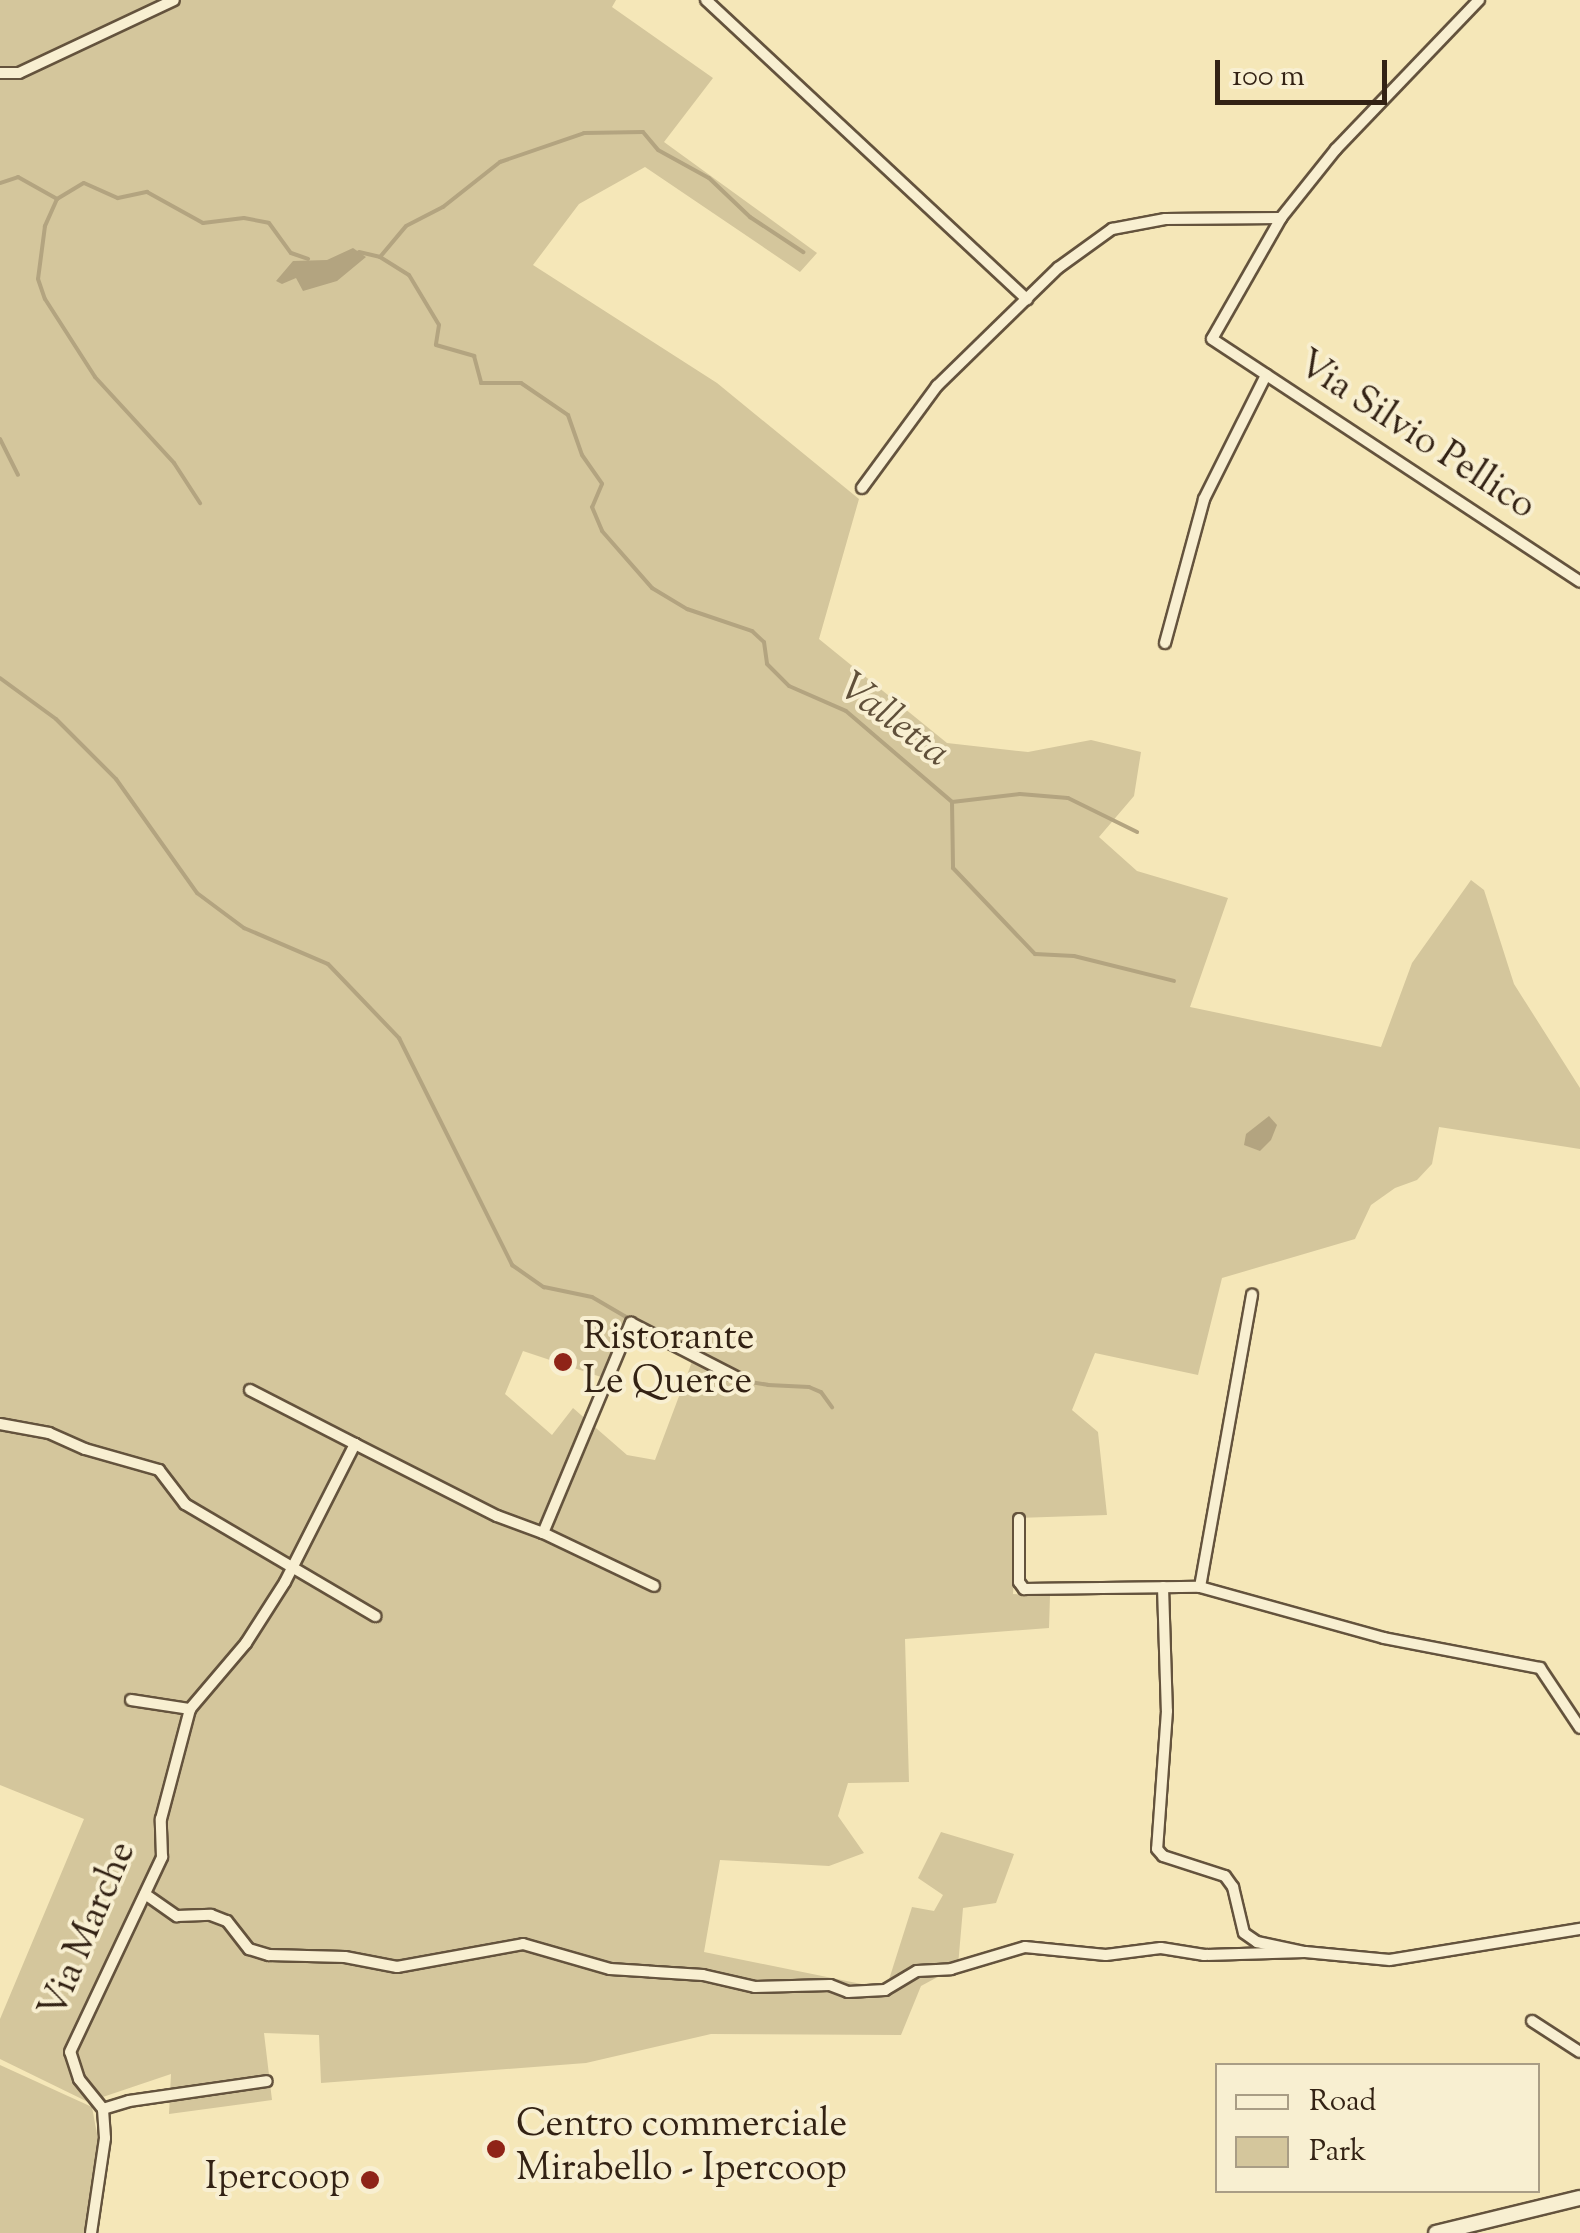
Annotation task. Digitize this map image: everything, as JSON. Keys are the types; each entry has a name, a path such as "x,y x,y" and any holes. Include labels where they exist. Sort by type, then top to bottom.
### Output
{"main road":[{"path":"1436,2233 1580,2198"}],"street":[{"path":"0,73 19,73 174,0"},
{"path":"706,0 1027,299"},
{"path":"862,488 938,386 1058,268 1112,229 1165,219 1281,218 1336,149 1478,0"},
{"name":"Via Silvio Pellico","path":"1281,218 1212,339 1580,582"},
{"name":"Via Silvio Pellico","path":"1165,643 1204,499 1266,375"},
{"path":"1200,1588 1252,1295"},
{"path":"543,1534 631,1323 736,1377"},
{"path":"250,1390 497,1516 654,1586"},
{"path":"0,1424 49,1433 85,1449 159,1470 185,1504 375,1616"},
{"name":"Via Marche","path":"104,2109 79,2079 70,2052 162,1857 161,1819 190,1709 246,1643 291,1568 355,1444"},
{"path":"1019,1519 1019,1582 1024,1590 1200,1588 1384,1638 1540,1668 1580,1728"},
{"path":"1163,1588 1167,1710 1157,1850 1162,1856 1225,1876 1234,1887 1244,1934 1257,1942 1305,1952 1390,1960 1438,1955 1498,1938 1580,1929"},
{"path":"132,1700 190,1709"},
{"path":"145,1894 177,1916 227,1920 249,1950 269,1955 345,1956 397,1967 523,1944 610,1969 703,1975 755,1986 830,1986 848,1992 885,1990 917,1971 951,1969 1025,1947 1106,1955 1161,1948 1204,1955 1305,1952"},
{"path":"1532,2021 1580,2052"},
{"path":"91,2233 105,2138 104,2109 129,2101 267,2082"}],"green space":[{"path":"0,0 616,0 612,7 713,78 664,142 817,253 800,272 645,167 579,204 533,265 717,383 859,499 819,639 947,743 1028,752 1091,740 1141,752 1134,796 1099,837 1137,871 1228,898 1190,1007 1381,1047 1412,963 1471,880 1484,890 1514,984 1580,1088 1580,1149 1439,1127 1432,1164 1417,1180 1395,1188 1371,1205 1355,1239 1222,1278 1198,1375 1095,1353 1072,1410 1098,1432 1107,1515 1017,1518 1013,1594 1050,1596 1049,1628 905,1639 909,1782 848,1783 838,1816 864,1853 829,1866 720,1860 704,1952 886,1989 912,1907 934,1911 943,1895 918,1878 941,1832 1014,1854 996,1903 963,1908 958,1966 921,1986 901,2035 711,2034 586,2063 321,2083 319,2035 264,2033 272,2100 169,2114 171,2074 88,2102 0,2059 0,2019 84,1819 0,1785","holes":["635,1328 693,1359 655,1460 627,1455 573,1408 552,1435 505,1394 523,1351 601,1377"]},
{"path":"0,2065 92,2107 99,2145 85,2233 0,2233"}],"shaded area":[{"path":"353,248 366,257 337,281 303,291 296,278 282,284 276,281 293,261 327,260"},
{"path":"1269,1116 1277,1125 1271,1140 1260,1151 1244,1145 1246,1134"}],"waterway":[{"path":"380,257 406,226 443,207 500,162 584,133 643,132 658,150 709,178 750,217 803,252"},
{"name":"Valletta","path":"0,183 18,177 57,199 84,183 118,198 147,192 203,223 244,218 269,223 291,253 308,259"},
{"path":"57,199 45,226 38,279 45,299 95,377 174,463 200,503"},
{"name":"Valletta","path":"359,252 380,257 409,275 439,325 436,345 474,356 481,383 521,383 568,415 582,455 602,484 592,507 602,531 652,588 687,609 752,631 764,642 767,664 789,686 846,711 952,802 1020,794 1068,798 1137,832"},
{"path":"0,439 18,475"},
{"path":"0,678 56,719 116,779 197,893 244,928 328,964 399,1038 512,1265 544,1287 592,1297 633,1321"},
{"path":"952,802 953,868 1035,954 1074,956 1174,981"},
{"path":"739,1376 744,1381 768,1385 809,1387 821,1392 832,1407"}],"place":[{"name":"Ristorante Le Querce","path":"563,1362"},
{"name":"Centro commerciale Mirabello - Ipercoop","path":"496,2149"},
{"name":"Ipercoop","path":"370,2180"}]}
